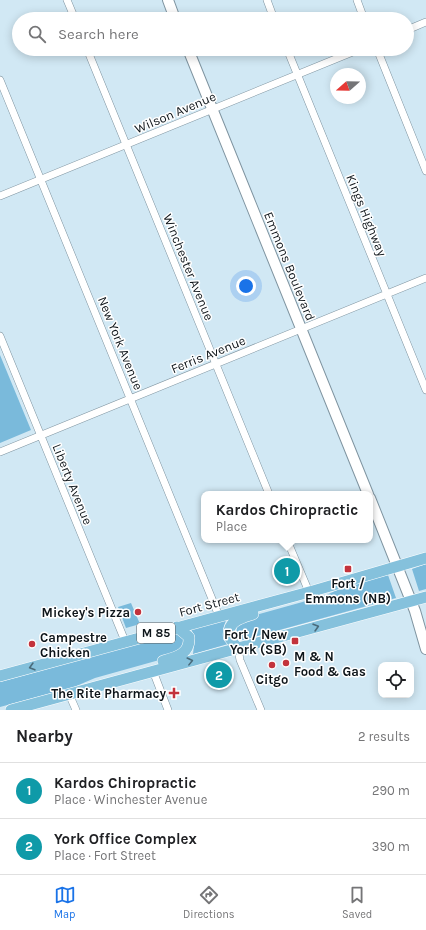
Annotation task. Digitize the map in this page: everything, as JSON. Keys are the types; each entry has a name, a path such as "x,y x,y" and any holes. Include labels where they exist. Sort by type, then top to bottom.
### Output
{"main road":[{"name":"Fort Street","path":"0,676 311,592 426,558"},
{"path":"238,649 229,637 230,627 233,622 305,598 311,592"},
{"path":"11,710 238,649 426,596"},
{"path":"84,690 100,679 183,654 189,644 189,637 177,627"}],"street":[{"path":"67,0 71,12"},
{"path":"168,0 172,12"},
{"path":"267,0 271,12"},
{"path":"357,0 361,12"},
{"path":"414,27 426,22"},
{"name":"Winchester Avenue","path":"90,56 268,491"},
{"name":"Emmons Boulevard","path":"191,56 367,491"},
{"name":"Kings Highway","path":"289,56 426,390"},
{"name":"Wilson Avenue","path":"0,196 343,56"},
{"path":"380,56 426,171"},
{"name":"New York Avenue","path":"0,80 219,616"},
{"name":"Ferris Avenue","path":"0,452 426,278"},
{"name":"Liberty Avenue","path":"0,336 125,641"},
{"path":"373,505 411,600 426,650"},
{"path":"288,543 311,592"},
{"path":"238,649 240,660 261,710"},
{"path":"153,671 168,710"},
{"path":"69,694 76,710"}],"shaded area":[{"path":"0,355 31,430 0,443"},
{"path":"426,564 426,589 419,591 412,569"},
{"path":"388,575 396,598 243,640 236,637 237,627 249,617 324,596 344,587"},
{"path":"131,603 140,624 126,628 118,607"},
{"path":"226,620 223,629 228,644 193,654 195,637 191,629"},
{"path":"178,634 184,639 183,647 170,657 95,678 74,687 0,707 0,682"}],"place":[{"name":"Fort / Emmons (NB)","path":"348,569"},
{"name":"Kardos Chiropractic","path":"287,571"},
{"name":"Mickey's Pizza","path":"138,612"},
{"name":"Fort / New York (SB)","path":"295,641"},
{"name":"Campestre Chicken","path":"32,644"},
{"name":"M & N Food & Gas","path":"286,663"},
{"name":"Citgo","path":"272,665"},
{"name":"York Office Complex","path":"219,675"},
{"name":"The Rite Pharmacy","path":"174,693"}]}
